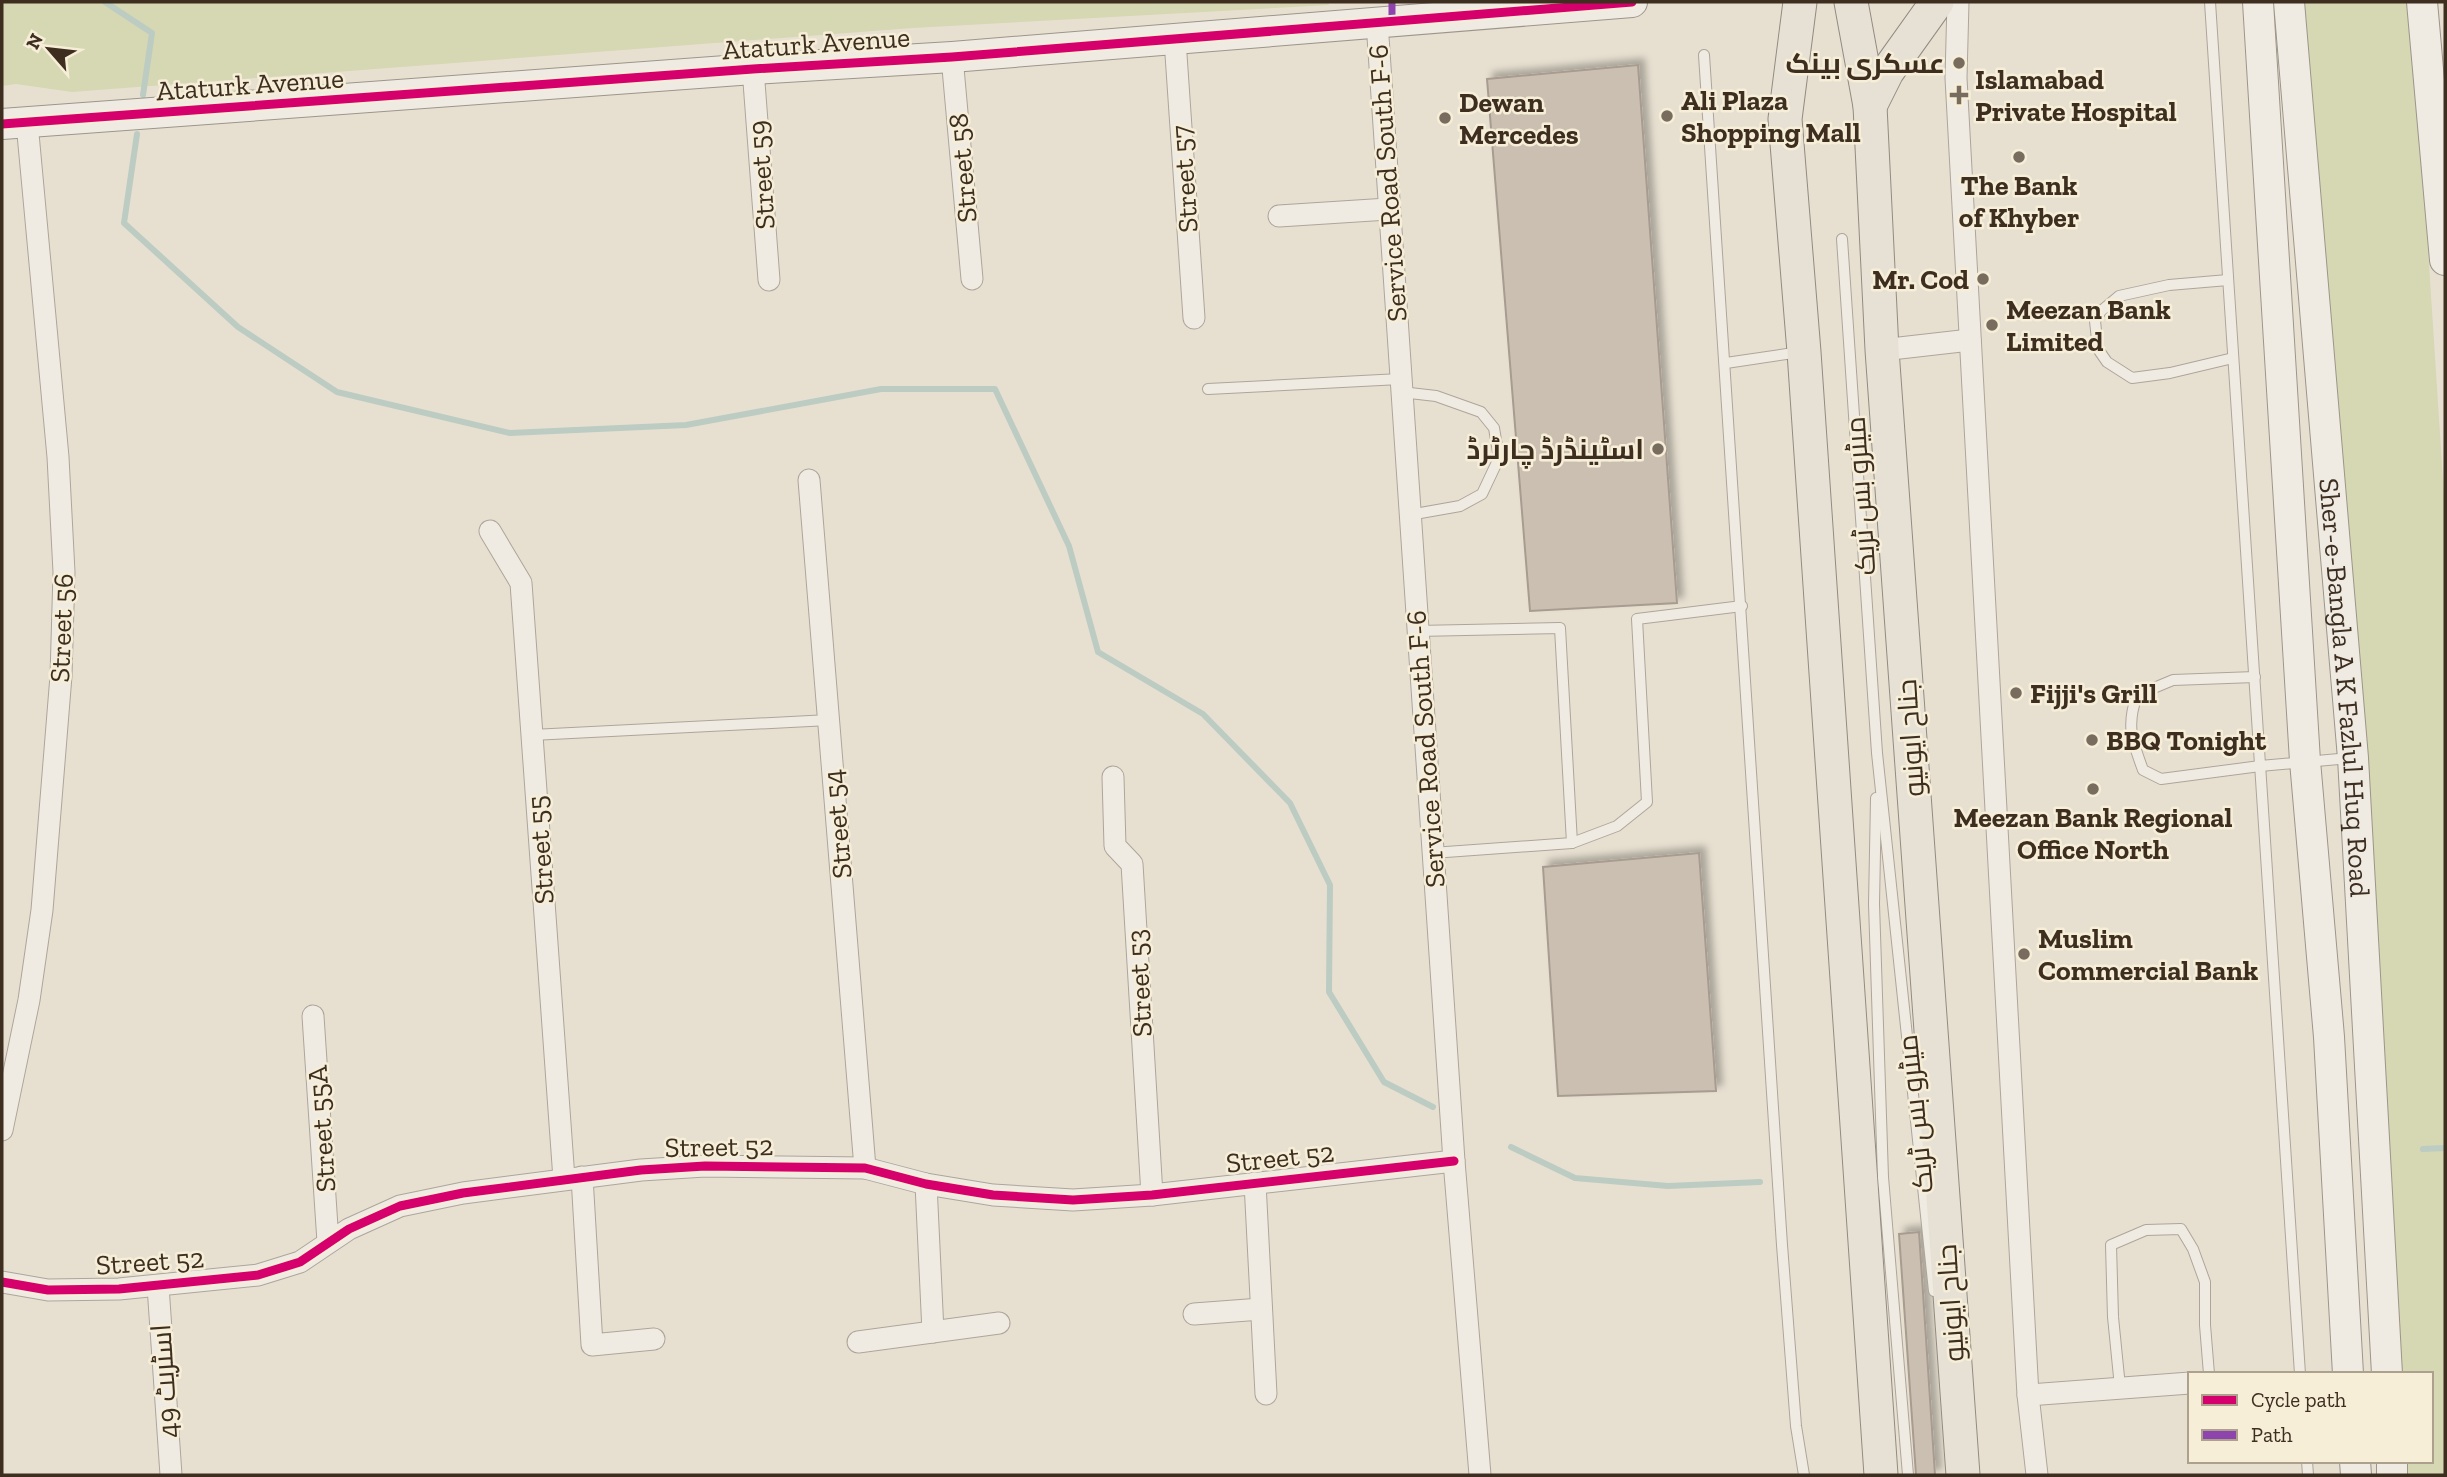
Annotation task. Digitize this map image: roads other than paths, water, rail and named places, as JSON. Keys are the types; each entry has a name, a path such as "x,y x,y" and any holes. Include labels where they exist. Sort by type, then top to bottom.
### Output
{"main road":[{"name":"Ataturk Avenue","path":"25,123 753,69 952,57 1632,2"},
{"path":"1800,2 1785,119 1804,352 1881,1475"},
{"name":"جناح ایونیو","path":"1851,2 1870,106 1882,349 1962,1475"},
{"path":"1870,106 1887,72 1937,2"},
{"name":"Sher-e-Bangla A K Fazlul Huq Road","path":"2258,2 2305,761 2329,1037 2348,1372"},
{"name":"Sher-e-Bangla A K Fazlul Huq Road","path":"2289,2 2353,758 2387,1372"},
{"path":"2422,2 2445,260"},
{"path":"2,102 25,123"}],"street":[{"path":"1958,2 1956,78 1970,340 2028,1395 2037,1475"},
{"name":"Service Road South F-6","path":"1377,22 1432,853 1480,1475"},
{"name":"Street 57","path":"1175,40 1194,318"},
{"name":"Street 58","path":"952,57 972,279"},
{"name":"Street 59","path":"753,69 769,280"},
{"name":"Street 56","path":"2,1130 29,1000 42,910 61,676 64,572 58,457 25,123"},
{"path":"1279,216 1388,209"},
{"path":"1882,349 1970,340"},
{"name":"Street 54","path":"809,480 865,1168"},
{"name":"Street 55","path":"490,531 521,583 532,735 573,1178 592,1345 654,1339"},
{"name":"Street 53","path":"1113,777 1115,846 1132,864 1152,1195"},
{"name":"Street 55A","path":"313,1016 328,1242"},
{"name":"Street 52","path":"2,1282 48,1290 158,1286 258,1275 300,1262 328,1242 400,1206 463,1192 573,1178 705,1166 865,1168 926,1184 993,1195 1073,1200 1152,1195 1454,1161"},
{"path":"1255,1183 1266,1394"},
{"path":"926,1184 933,1332"},
{"name":"اسٹریٹ 49","path":"158,1286 171,1475"},
{"path":"1194,1314 1261,1309"},
{"path":"858,1342 999,1323"},
{"path":"2028,1395 2188,1383"}],"lane":[{"path":"2210,2 2300,1372"},
{"path":"1704,55 1782,1245 1796,1426 1804,1475"},
{"name":"میٹرو بس ٹریک","path":"1842,239 1877,753 1935,1307"},
{"path":"2228,281 2169,285 2119,296 2101,311 2095,321 2098,349 2107,362 2132,378 2170,373 2233,358"},
{"path":"1726,363 1804,352"},
{"path":"1208,389 1400,385 1481,412 1494,428 1499,457 1482,494 1460,506 1409,514"},
{"path":"1432,853 1572,843 1617,825 1647,802 1637,619 1742,606"},
{"path":"1417,631 1560,628 1572,843"},
{"path":"2255,677 2173,680 2137,695 2130,715 2133,741 2143,769 2161,779 2305,761 2353,758"},
{"path":"532,735 829,720"},
{"name":"میٹرو بس ٹریک","path":"1877,753 1874,904 1883,1177 1908,1475"},
{"path":"2120,1387 2113,1317 2111,1245 2146,1230 2181,1228 2193,1249 2205,1282 2209,1372"}],"waterway":[{"path":"105,2 152,33 143,95"},
{"path":"137,134 124,223 238,327 337,392 510,433 686,425 881,389 995,389 1069,546 1098,652 1203,714 1290,803 1330,885 1329,992 1384,1082 1433,1107"},
{"path":"1511,1147 1575,1178 1668,1186 1760,1182"},
{"path":"2423,1149 2445,1148"}],"place":[{"name":"عسکری بینک","path":"1959,63"},
{"name":"Islamabad Private Hospital","path":"1959,95"},
{"name":"Ali Plaza Shopping Mall","path":"1667,116"},
{"name":"Dewan Mercedes","path":"1445,118"},
{"name":"The Bank of Khyber","path":"2019,157"},
{"name":"Mr. Cod","path":"1983,279"},
{"name":"Meezan Bank Limited","path":"1992,325"},
{"name":"اسٹینڈرڈ چارٹرڈ","path":"1658,449"},
{"name":"Fijji's Grill","path":"2016,693"},
{"name":"BBQ Tonight","path":"2092,740"},
{"name":"Meezan Bank Regional Office North","path":"2093,789"},
{"name":"Muslim Commercial Bank","path":"2024,954"}]}
